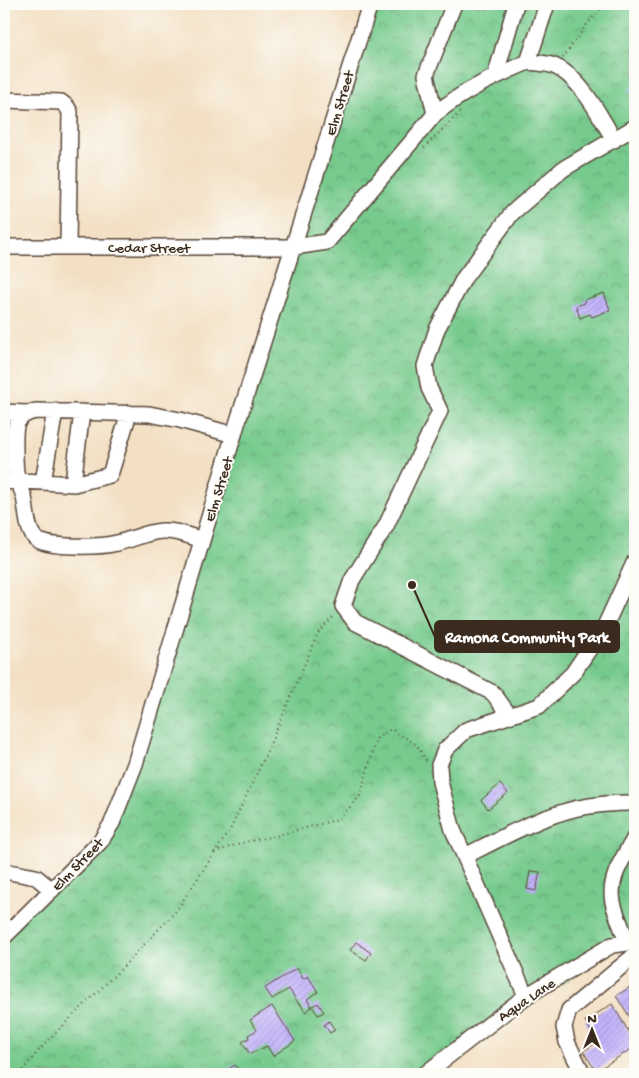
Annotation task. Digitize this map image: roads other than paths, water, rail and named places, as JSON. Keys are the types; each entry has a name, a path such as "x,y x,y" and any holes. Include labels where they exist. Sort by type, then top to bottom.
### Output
{"street":[{"name":"Elm Street","path":"4,937 100,842 112,823 135,764 234,435 370,4"},
{"path":"435,114 426,74 454,4"},
{"path":"495,77 516,4"},
{"path":"547,4 528,62 552,65 573,79 597,111 614,140"},
{"name":"Cedar Street","path":"4,247 294,247 326,242 435,114 454,98 528,62"},
{"path":"4,100 61,102 67,106 70,112 68,247"},
{"path":"509,715 493,694 355,622 343,606 352,580 386,526 440,411 429,388 425,366 437,329 464,278 512,213 563,169 635,127"},
{"path":"43,482 55,411"},
{"path":"4,412 130,412 180,420 234,435"},
{"path":"73,484 82,412"},
{"path":"11,482 73,484 110,475 130,412"},
{"path":"11,482 16,473 15,427 19,419 27,413"},
{"path":"11,482 32,533 40,542 55,545 116,544 164,531 179,532 202,540"},
{"path":"526,996 453,830 440,782 439,766 445,750 466,730 539,706 573,673 606,624 635,561"},
{"path":"465,856 521,829 576,809 603,804 635,803"},
{"path":"583,1074 567,1042 564,1027 569,1010 633,946 612,901 612,888 615,873 635,837"},
{"path":"4,871 36,877 52,890"},
{"name":"Aqua Lane","path":"425,1074 526,996 612,945 633,946"}],"waterway":[{"path":"630,91 635,86"}],"place":[{"name":"Ramona Community Park","path":"412,585"}]}
